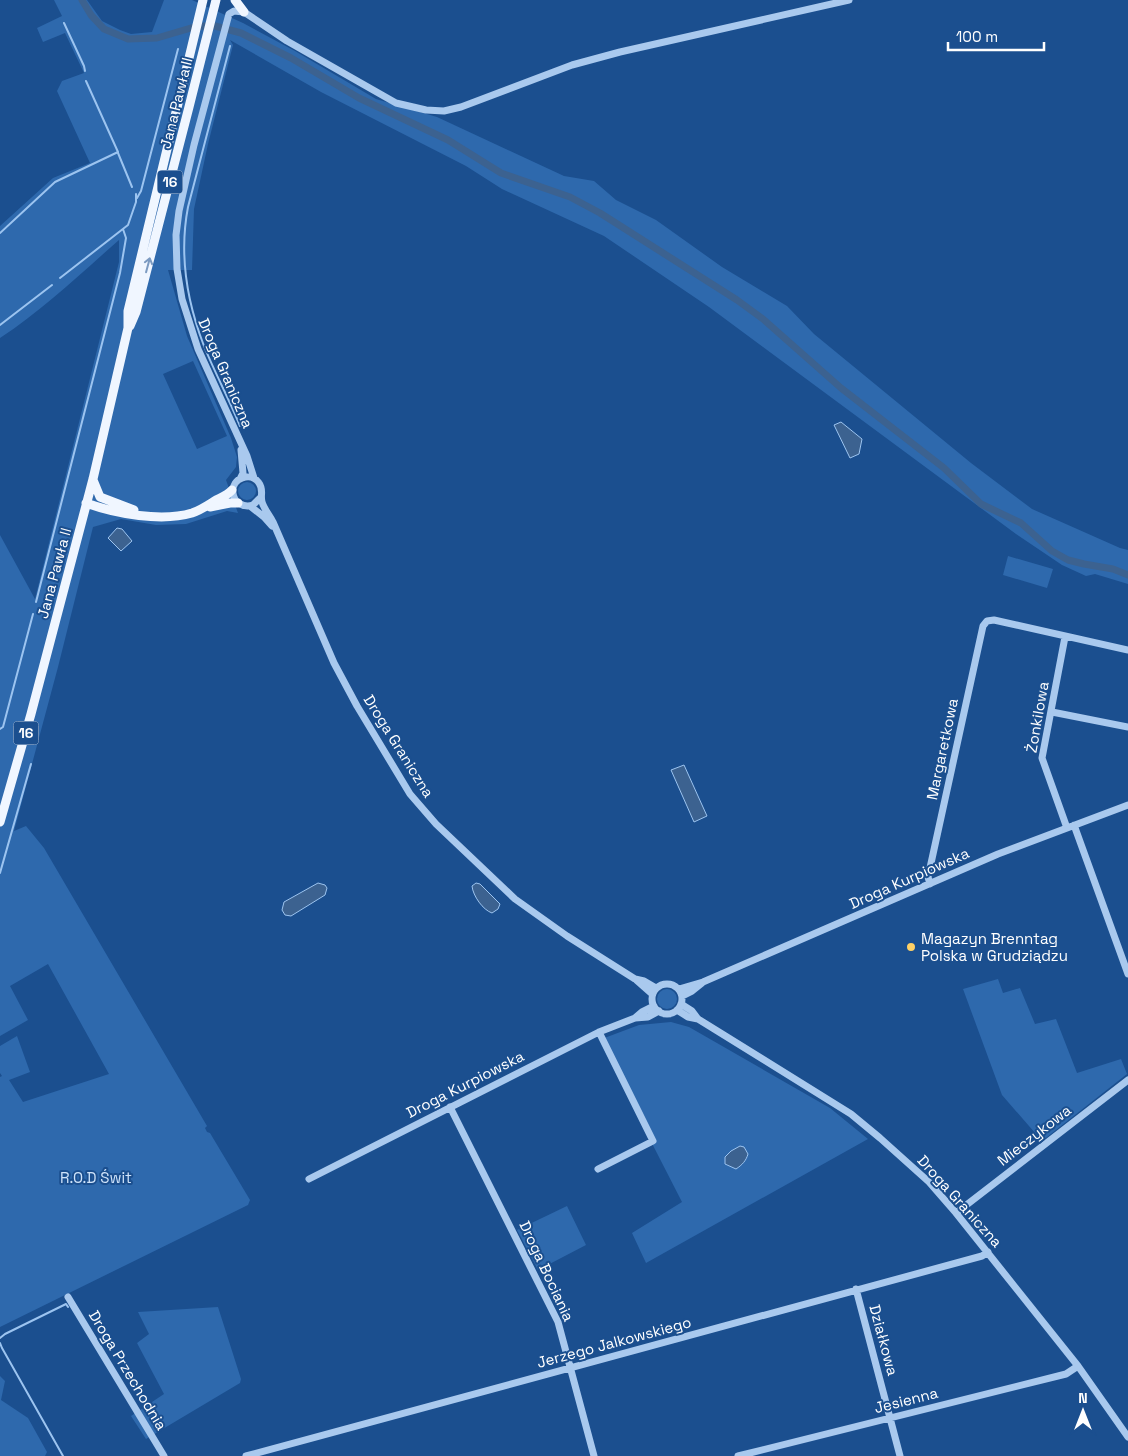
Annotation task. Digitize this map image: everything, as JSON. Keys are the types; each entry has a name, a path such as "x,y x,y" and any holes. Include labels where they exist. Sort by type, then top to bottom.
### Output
{"main road":[{"name":"Jana Pawła II","path":"128,328 128,311 203,0"},
{"name":"Jana Pawła II","path":"0,822 31,714 86,503 128,328 136,312 216,0"},
{"path":"235,0 244,12"},
{"path":"92,479 98,494 104,499 145,515"},
{"path":"203,508 232,490"},
{"path":"86,503 120,512 177,516 230,502 238,503"}],"street":[{"path":"244,12 293,45 396,103 426,110 444,111 461,107 572,65 620,52 849,0"},
{"name":"Droga Graniczna","path":"244,12 231,13 227,19 194,145 179,211 176,235 182,299 198,350 241,444 254,478"},
{"name":"Droga Graniczna","path":"240,478 243,473 241,444"},
{"path":"240,478 254,478 262,489 261,497 250,506 238,503 233,495 234,484 240,478"},
{"name":"Droga Graniczna","path":"261,497 345,684 410,794 436,824 503,890 554,927 654,991"},
{"name":"Droga Graniczna","path":"250,506 276,530"},
{"name":"Margaretkowa","path":"930,884 928,877 983,626 987,621 994,620 1066,637"},
{"path":"1066,637 1128,650"},
{"name":"Żonkilowa","path":"1066,637 1042,758 1071,826 1128,974"},
{"path":"1052,712 1128,727"},
{"name":"Droga Kurpiowska","path":"680,992 692,991 703,982 998,854 1128,805"},
{"path":"665,984 675,986 680,992 679,1007 668,1014 656,1009 654,991 665,984"},
{"name":"Droga Graniczna","path":"679,1007 688,1017 698,1019 851,1114 922,1176 956,1212 988,1252 1078,1366 1128,1436"},
{"name":"Droga Kurpiowska","path":"308,1178 600,1032 635,1018 642,1012 656,1009"},
{"path":"598,1169 653,1141 600,1032"},
{"name":"Mieczykowa","path":"956,1212 1128,1080"},
{"name":"Droga Bociania","path":"450,1106 558,1322 594,1456"},
{"name":"Jerzego Jalkowskiego","path":"246,1456 982,1256 988,1252"},
{"name":"Działkowa","path":"856,1289 900,1456"},
{"name":"Droga Przechodnia","path":"68,1297 164,1456"},
{"name":"Jesienna","path":"738,1456 1066,1374 1078,1366"}],"green space":[{"name":"R.O.D Świt","path":"54,0 87,0 102,21 120,30 131,34 152,32 164,0 192,0 243,23 376,99 437,117 564,176 594,181 616,200 656,220 722,267 787,306 814,334 971,463 1032,509 1128,550 1128,584 1095,574 1086,576 1062,565 1016,534 709,307 604,236 502,189 466,166 321,92 230,40 233,45 194,209 192,270 168,270 187,336 231,438 237,457 236,467 226,480 238,513 227,511 186,524 156,525 121,519 93,527 14,831 26,826 44,848 207,1126 205,1128 207,1132 210,1133 250,1200 248,1205 0,1327 0,1077 2,1076 0,1073 0,1046 17,1036 30,1072 9,1080 23,1102 109,1074 48,964 10,986 28,1020 0,1036 0,535 35,599 119,262 119,240 46,304 0,338 0,226 53,178 90,163 57,91 62,81 84,73 65,33 43,42 37,28 62,16","holes":["193,361 227,436 197,449 163,374"]},
{"path":"247,482 255,487 256,491 251,499 247,500 239,495 238,491 243,483"},
{"path":"1008,556 1053,569 1047,588 1003,575"},
{"path":"998,979 1003,993 1020,988 1035,1024 1056,1019 1077,1073 1121,1059 1127,1074 1042,1141 1002,1095 963,989"},
{"path":"667,989 674,992 677,999 674,1006 667,1009 660,1006 657,999 660,992"},
{"path":"671,1022 689,1027 830,1108 868,1139 646,1263 632,1233 682,1202 599,1040 639,1025"},
{"path":"567,1206 586,1245 538,1270 517,1230"},
{"path":"218,1307 241,1379 240,1383 146,1439 131,1416 164,1394 137,1343 149,1334 138,1312"},
{"path":"0,1376 5,1381 1,1400 28,1418 47,1452 45,1456 0,1456"}],"shaded area":[{"path":"841,422 862,439 859,454 850,458 834,425"},
{"path":"117,528 122,529 132,541 121,551 108,538"},
{"path":"684,765 707,816 694,822 671,770"},
{"path":"318,883 325,885 327,888 325,895 291,916 285,915 282,910 284,902"},
{"path":"476,883 480,884 500,904 498,909 492,913 482,906 473,890 472,886"},
{"path":"740,1146 744,1147 748,1154 744,1163 736,1169 725,1164 725,1157"}],"waterway":[{"path":"82,0 91,15 104,29 128,39 157,38 204,26 215,26 241,33 291,58 359,98 448,140 501,173 570,197 600,213 737,300 763,319 841,388 944,468 981,504 1021,523 1052,551 1068,560 1113,569 1128,575"},
{"path":"64,23 85,71"},
{"path":"230,46 188,207 184,242 186,278 198,329 208,356 240,426"},
{"path":"137,198 141,191 178,49"},
{"path":"0,233 55,182 118,152 86,81"},
{"path":"118,153 132,187"},
{"path":"60,278 128,225 136,202 136,194"},
{"path":"36,602 120,273 126,238 123,229"},
{"path":"0,325 52,285"},
{"path":"0,729 3,727 33,614"},
{"path":"0,873 31,764"},
{"path":"0,1338 66,1304 68,1307"},
{"path":"0,1343 63,1456"}],"place":[{"name":"Magazyn Brenntag Polska w Grudziądzu","path":"911,947"}]}
